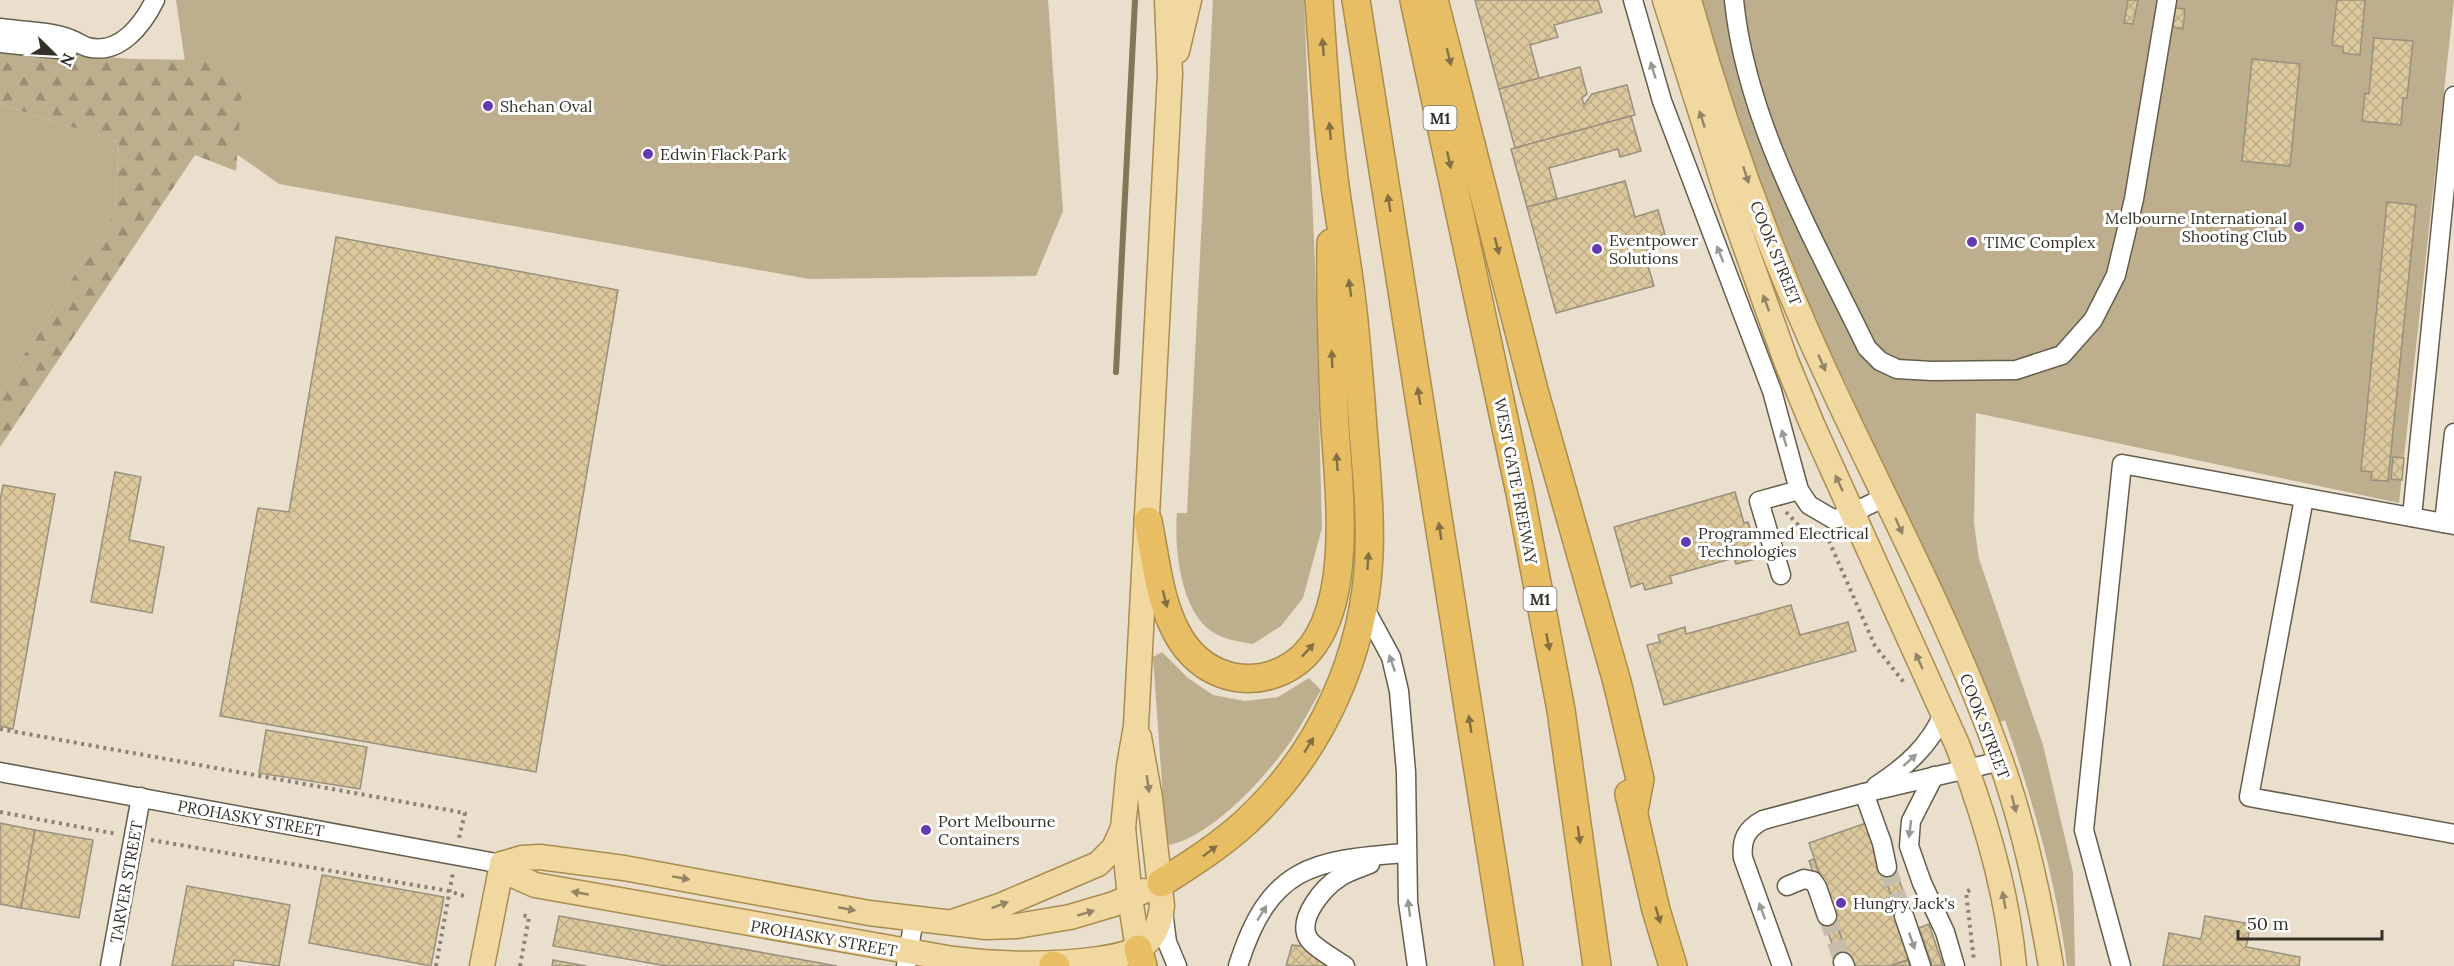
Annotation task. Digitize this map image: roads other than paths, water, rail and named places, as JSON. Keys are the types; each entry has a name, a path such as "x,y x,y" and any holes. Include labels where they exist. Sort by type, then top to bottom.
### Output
{"highway":[{"path":"1162,895 1203,856 1240,827 1291,772 1312,741 1333,702 1352,654 1364,606 1369,556 1369,509 1352,302 1333,168 1319,0"},
{"path":"1356,0 1509,966"},
{"name":"WEST GATE FREEWAY","path":"1414,0 1520,493 1561,710 1597,966"},
{"path":"1434,0 1534,390 1617,682 1640,778 1634,811"},
{"path":"1148,521 1165,601 1174,630 1191,655 1211,669 1234,677 1256,679 1271,676 1289,667 1303,656 1324,629 1334,596 1341,513 1330,294 1333,168"},
{"path":"1466,235 1536,452 1634,811 1648,875 1673,966"},
{"path":"1479,782 1493,966"}],"main road":[{"path":"1141,957 1130,898 1123,828 1129,766 1136,726 1148,521 1170,74 1167,0"},
{"path":"1170,74 1189,0"},
{"name":"COOK STREET","path":"1665,0 1728,198 1786,361 1812,424 1943,714 1983,816 2003,892 2014,966"},
{"name":"COOK STREET","path":"1689,0 1753,196 1782,270 1837,397 1886,497 1952,643 2001,761 2028,858 2051,966"},
{"path":"1136,726 1144,762 1162,895 1160,921 1141,957"},
{"path":"945,924 1002,905 1098,864 1114,848 1123,828"},
{"name":"PROHASKY STREET","path":"502,864 522,858 540,857 624,868 914,920 986,927 1041,924 1130,898 1162,895"},
{"path":"482,966 502,864"},
{"name":"PROHASKY STREET","path":"502,864 515,876 535,885 907,959 1054,965 1119,956 1141,957"}],"street":[{"path":"0,42 78,51 87,47 113,46 124,40 145,19 155,0"},
{"path":"1633,0 1662,101 1772,391 1799,490 1809,505 1833,519 1845,518 1886,497"},
{"path":"1734,0 1736,21 1756,104 1789,186 1867,348 1880,361 1897,369 1932,371 2016,370 2062,355 2093,320 2116,275 2134,200 2167,0"},
{"path":"0,28 70,38 87,47"},
{"path":"2412,517 2454,96"},
{"name":"COOK STREET","path":"1692,180 1728,198"},
{"path":"2121,966 2084,830 2122,465 2449,524 2454,433"},
{"path":"1781,575 1759,501 1799,490"},
{"path":"2304,498 2249,797 2454,834"},
{"path":"1364,606 1391,657 1400,691 1406,772 1408,902 1417,966"},
{"path":"1864,793 1888,778 1920,750 1935,731 1943,714"},
{"path":"1782,966 1743,858 1744,837 1752,827 1763,820 1864,793 2001,761"},
{"name":"PROHASKY STREET","path":"0,772 502,864"},
{"path":"1934,776 1911,821 1909,846 1922,883 1945,932 1955,966"},
{"path":"1864,793 1882,843 1887,867"},
{"name":"TARVER STREET","path":"110,966 141,797"},
{"path":"1238,966 1260,913 1286,883 1301,871 1350,857 1406,853"},
{"path":"1345,966 1308,939 1306,930 1309,912 1324,890 1341,876 1370,864"},
{"path":"1787,886 1804,879 1813,881 1817,886 1827,916"},
{"path":"1162,895 1167,942 1177,966"},
{"path":"1904,916 1921,966"},
{"path":"907,959 914,920"}],"waterway":[{"path":"1116,372 1135,0"}],"tunnel":[{"path":"1887,867 1904,916"},
{"path":"1827,916 1843,962"}],"place":[{"name":"Shehan Oval","path":"488,106"},
{"name":"Edwin Flack Park","path":"648,154"},
{"name":"Melbourne International Shooting Club","path":"2299,227"},
{"name":"TIMC Complex","path":"1972,242"},
{"name":"Eventpower Solutions","path":"1597,249"},
{"name":"Programmed Electrical Technologies","path":"1686,542"},
{"name":"Port Melbourne Containers","path":"926,830"},
{"name":"Hungry Jack's","path":"1841,903"}]}
